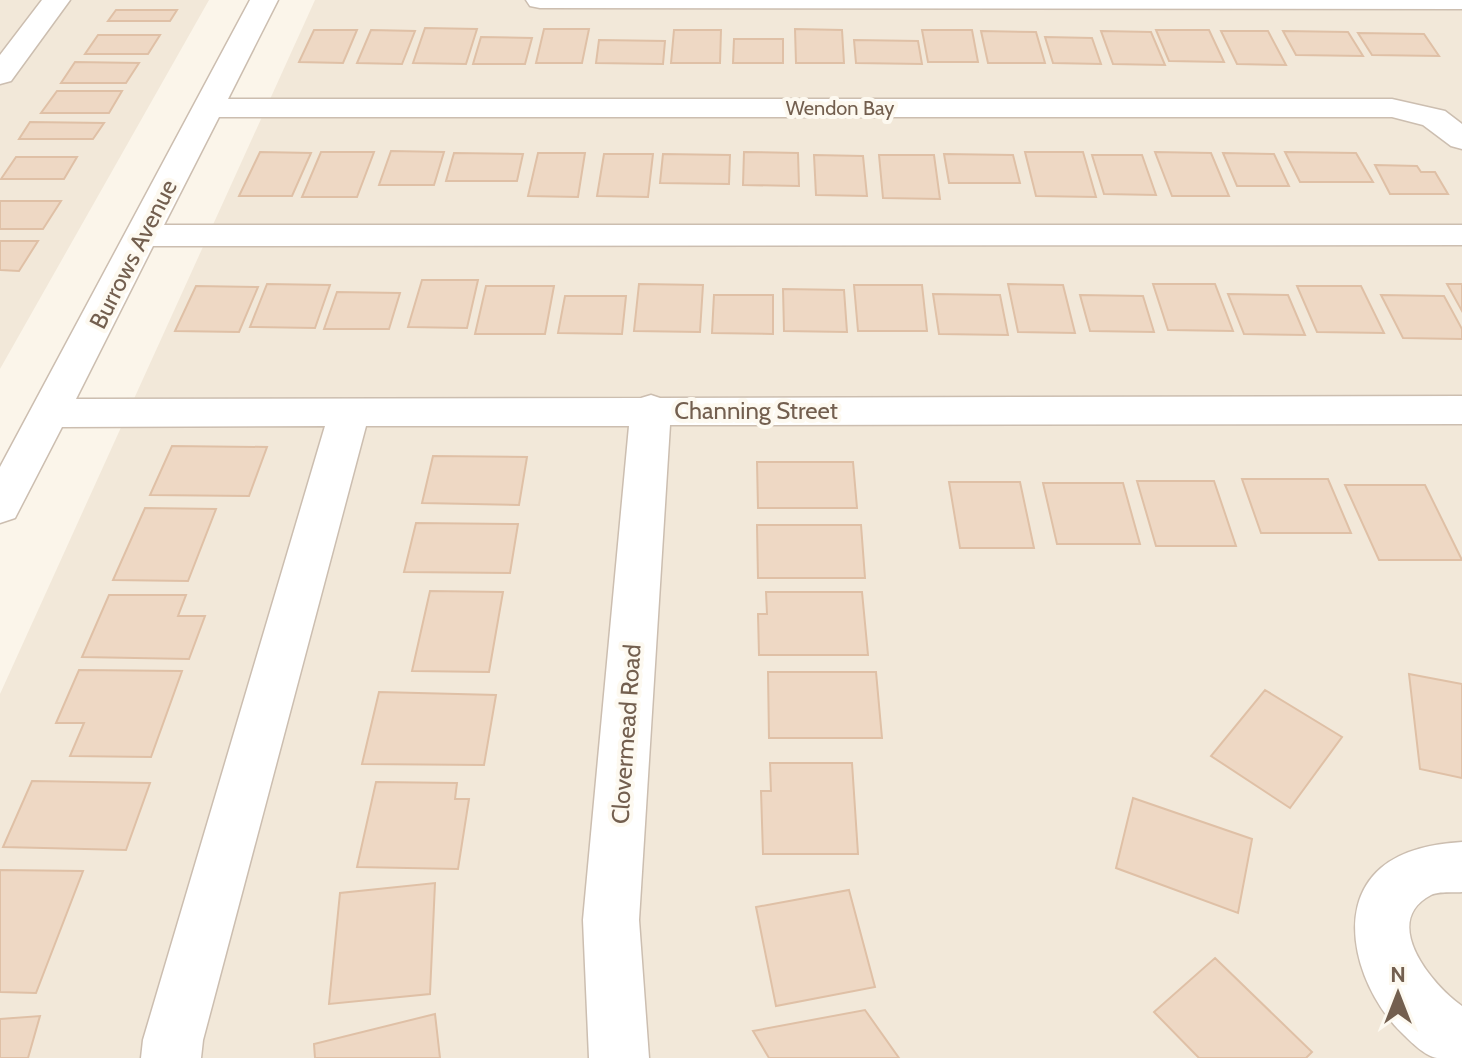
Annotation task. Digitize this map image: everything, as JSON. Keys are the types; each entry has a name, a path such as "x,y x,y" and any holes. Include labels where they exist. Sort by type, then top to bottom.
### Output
{"street":[{"path":"0,75 56,0"},
{"name":"Burrows Avenue","path":"0,507 264,0"},
{"path":"540,0 1462,1"},
{"name":"Wendon Bay","path":"209,108 1392,108 1434,118 1462,139"},
{"path":"142,236 1462,235"},
{"name":"Channing Street","path":"50,413 651,409 1462,410"},
{"name":"Clovermead Road","path":"619,1058 611,920 651,409"},
{"path":"171,1058 173,1040 350,411"},
{"path":"1462,867 1423,870 1403,882 1389,898 1382,928 1389,964 1403,990 1440,1028 1462,1040"}],"shaded area":[{"path":"0,0 209,0 0,369"},
{"path":"315,0 1462,0 1462,1058 0,1058 0,694"}],"building":[{"path":"116,10 177,10 170,21 108,21"},
{"path":"425,28 477,29 466,64 413,63"},
{"path":"544,29 589,29 582,63 536,63"},
{"path":"795,29 842,30 844,63 796,63"},
{"path":"314,30 357,30 343,63 299,62"},
{"path":"371,30 415,31 402,64 357,63"},
{"path":"674,30 721,30 720,63 671,63"},
{"path":"922,30 972,30 978,62 928,62"},
{"path":"1156,30 1209,30 1224,62 1169,61"},
{"path":"981,31 1036,32 1045,63 988,63"},
{"path":"1101,31 1151,32 1165,65 1113,64"},
{"path":"1221,31 1268,31 1286,65 1237,64"},
{"path":"1283,31 1348,32 1363,56 1296,55"},
{"path":"1358,33 1424,34 1439,56 1372,55"},
{"path":"98,35 160,35 148,54 85,54"},
{"path":"481,37 532,38 525,64 473,64"},
{"path":"1045,37 1092,38 1101,64 1053,63"},
{"path":"734,39 783,39 783,63 733,63"},
{"path":"599,40 665,41 663,64 596,63"},
{"path":"854,40 918,41 922,64 856,63"},
{"path":"75,62 139,63 126,83 61,83"},
{"path":"57,91 122,91 109,113 41,113"},
{"path":"30,122 104,123 93,139 19,139"},
{"path":"391,151 444,152 434,185 379,185"},
{"path":"260,152 311,153 292,196 239,196"},
{"path":"321,152 374,152 357,197 302,197"},
{"path":"744,152 798,153 799,186 743,185"},
{"path":"1025,152 1083,152 1096,197 1036,196"},
{"path":"1155,152 1211,153 1229,196 1172,196"},
{"path":"1285,152 1356,153 1373,182 1300,182"},
{"path":"454,153 523,154 517,181 446,181"},
{"path":"538,153 585,153 578,197 528,196"},
{"path":"1223,153 1274,154 1289,186 1237,186"},
{"path":"604,154 653,154 648,197 597,196"},
{"path":"663,154 730,155 729,184 660,183"},
{"path":"944,154 1013,155 1020,183 949,183"},
{"path":"814,155 863,156 867,196 816,195"},
{"path":"879,155 934,155 940,199 883,198"},
{"path":"1092,155 1142,155 1156,195 1104,194"},
{"path":"16,157 77,157 64,179 1,179"},
{"path":"1375,165 1417,166 1421,172 1435,172 1448,194 1390,194"},
{"path":"0,201 61,201 43,229 0,229"},
{"path":"0,241 38,241 19,271 0,270"},
{"path":"422,280 478,280 467,328 408,327"},
{"path":"267,284 330,285 315,328 250,327"},
{"path":"639,284 703,285 700,332 634,331"},
{"path":"1008,284 1063,285 1075,333 1018,332"},
{"path":"1153,284 1215,284 1233,331 1168,330"},
{"path":"1447,284 1462,284 1462,311"},
{"path":"854,285 922,285 927,331 858,331"},
{"path":"196,286 258,287 239,332 175,331"},
{"path":"486,286 554,286 545,334 475,334"},
{"path":"1297,286 1361,286 1384,333 1317,332"},
{"path":"783,289 844,290 847,332 784,331"},
{"path":"337,292 400,293 389,329 324,329"},
{"path":"933,294 1000,295 1008,335 939,334"},
{"path":"1228,294 1288,295 1305,335 1244,334"},
{"path":"714,295 773,295 773,334 712,333"},
{"path":"1080,295 1143,296 1154,332 1090,331"},
{"path":"1381,295 1444,296 1462,329 1462,339 1403,338"},
{"path":"565,296 626,296 622,334 558,333"},
{"path":"172,446 267,447 249,496 150,495"},
{"path":"433,456 527,457 519,505 422,503"},
{"path":"757,462 853,462 857,508 758,508"},
{"path":"1242,479 1328,479 1351,533 1261,533"},
{"path":"1137,481 1214,481 1236,546 1156,546"},
{"path":"949,482 1020,482 1034,548 960,548"},
{"path":"1043,483 1123,483 1140,544 1057,544"},
{"path":"1345,485 1425,485 1462,560 1379,560"},
{"path":"145,508 216,509 188,581 113,580"},
{"path":"416,523 518,524 510,573 404,572"},
{"path":"757,525 861,525 865,578 758,578"},
{"path":"430,591 503,592 489,672 412,671"},
{"path":"766,592 862,592 868,655 759,655 758,614 767,614"},
{"path":"109,595 186,595 178,616 205,616 189,659 82,657"},
{"path":"79,670 182,671 151,757 70,756 84,723 56,723"},
{"path":"768,672 876,672 882,738 769,738"},
{"path":"1409,674 1462,684 1462,778 1420,769"},
{"path":"1265,690 1342,737 1290,808 1211,756"},
{"path":"379,692 496,695 484,765 362,764"},
{"path":"770,763 852,763 858,854 763,854 761,791 771,791"},
{"path":"32,781 150,783 126,850 3,847"},
{"path":"376,782 457,783 455,799 469,799 458,869 357,867"},
{"path":"1133,798 1252,839 1238,913 1116,868"},
{"path":"0,870 83,871 36,993 0,992"},
{"path":"435,883 430,994 329,1004 340,893"},
{"path":"849,890 875,987 776,1006 756,907"},
{"path":"1215,958 1312,1052 1306,1058 1199,1058 1154,1012"},
{"path":"865,1010 899,1058 769,1058 753,1031"},
{"path":"435,1014 440,1058 315,1058 314,1044"},
{"path":"40,1016 28,1058 0,1058 0,1019"}]}
